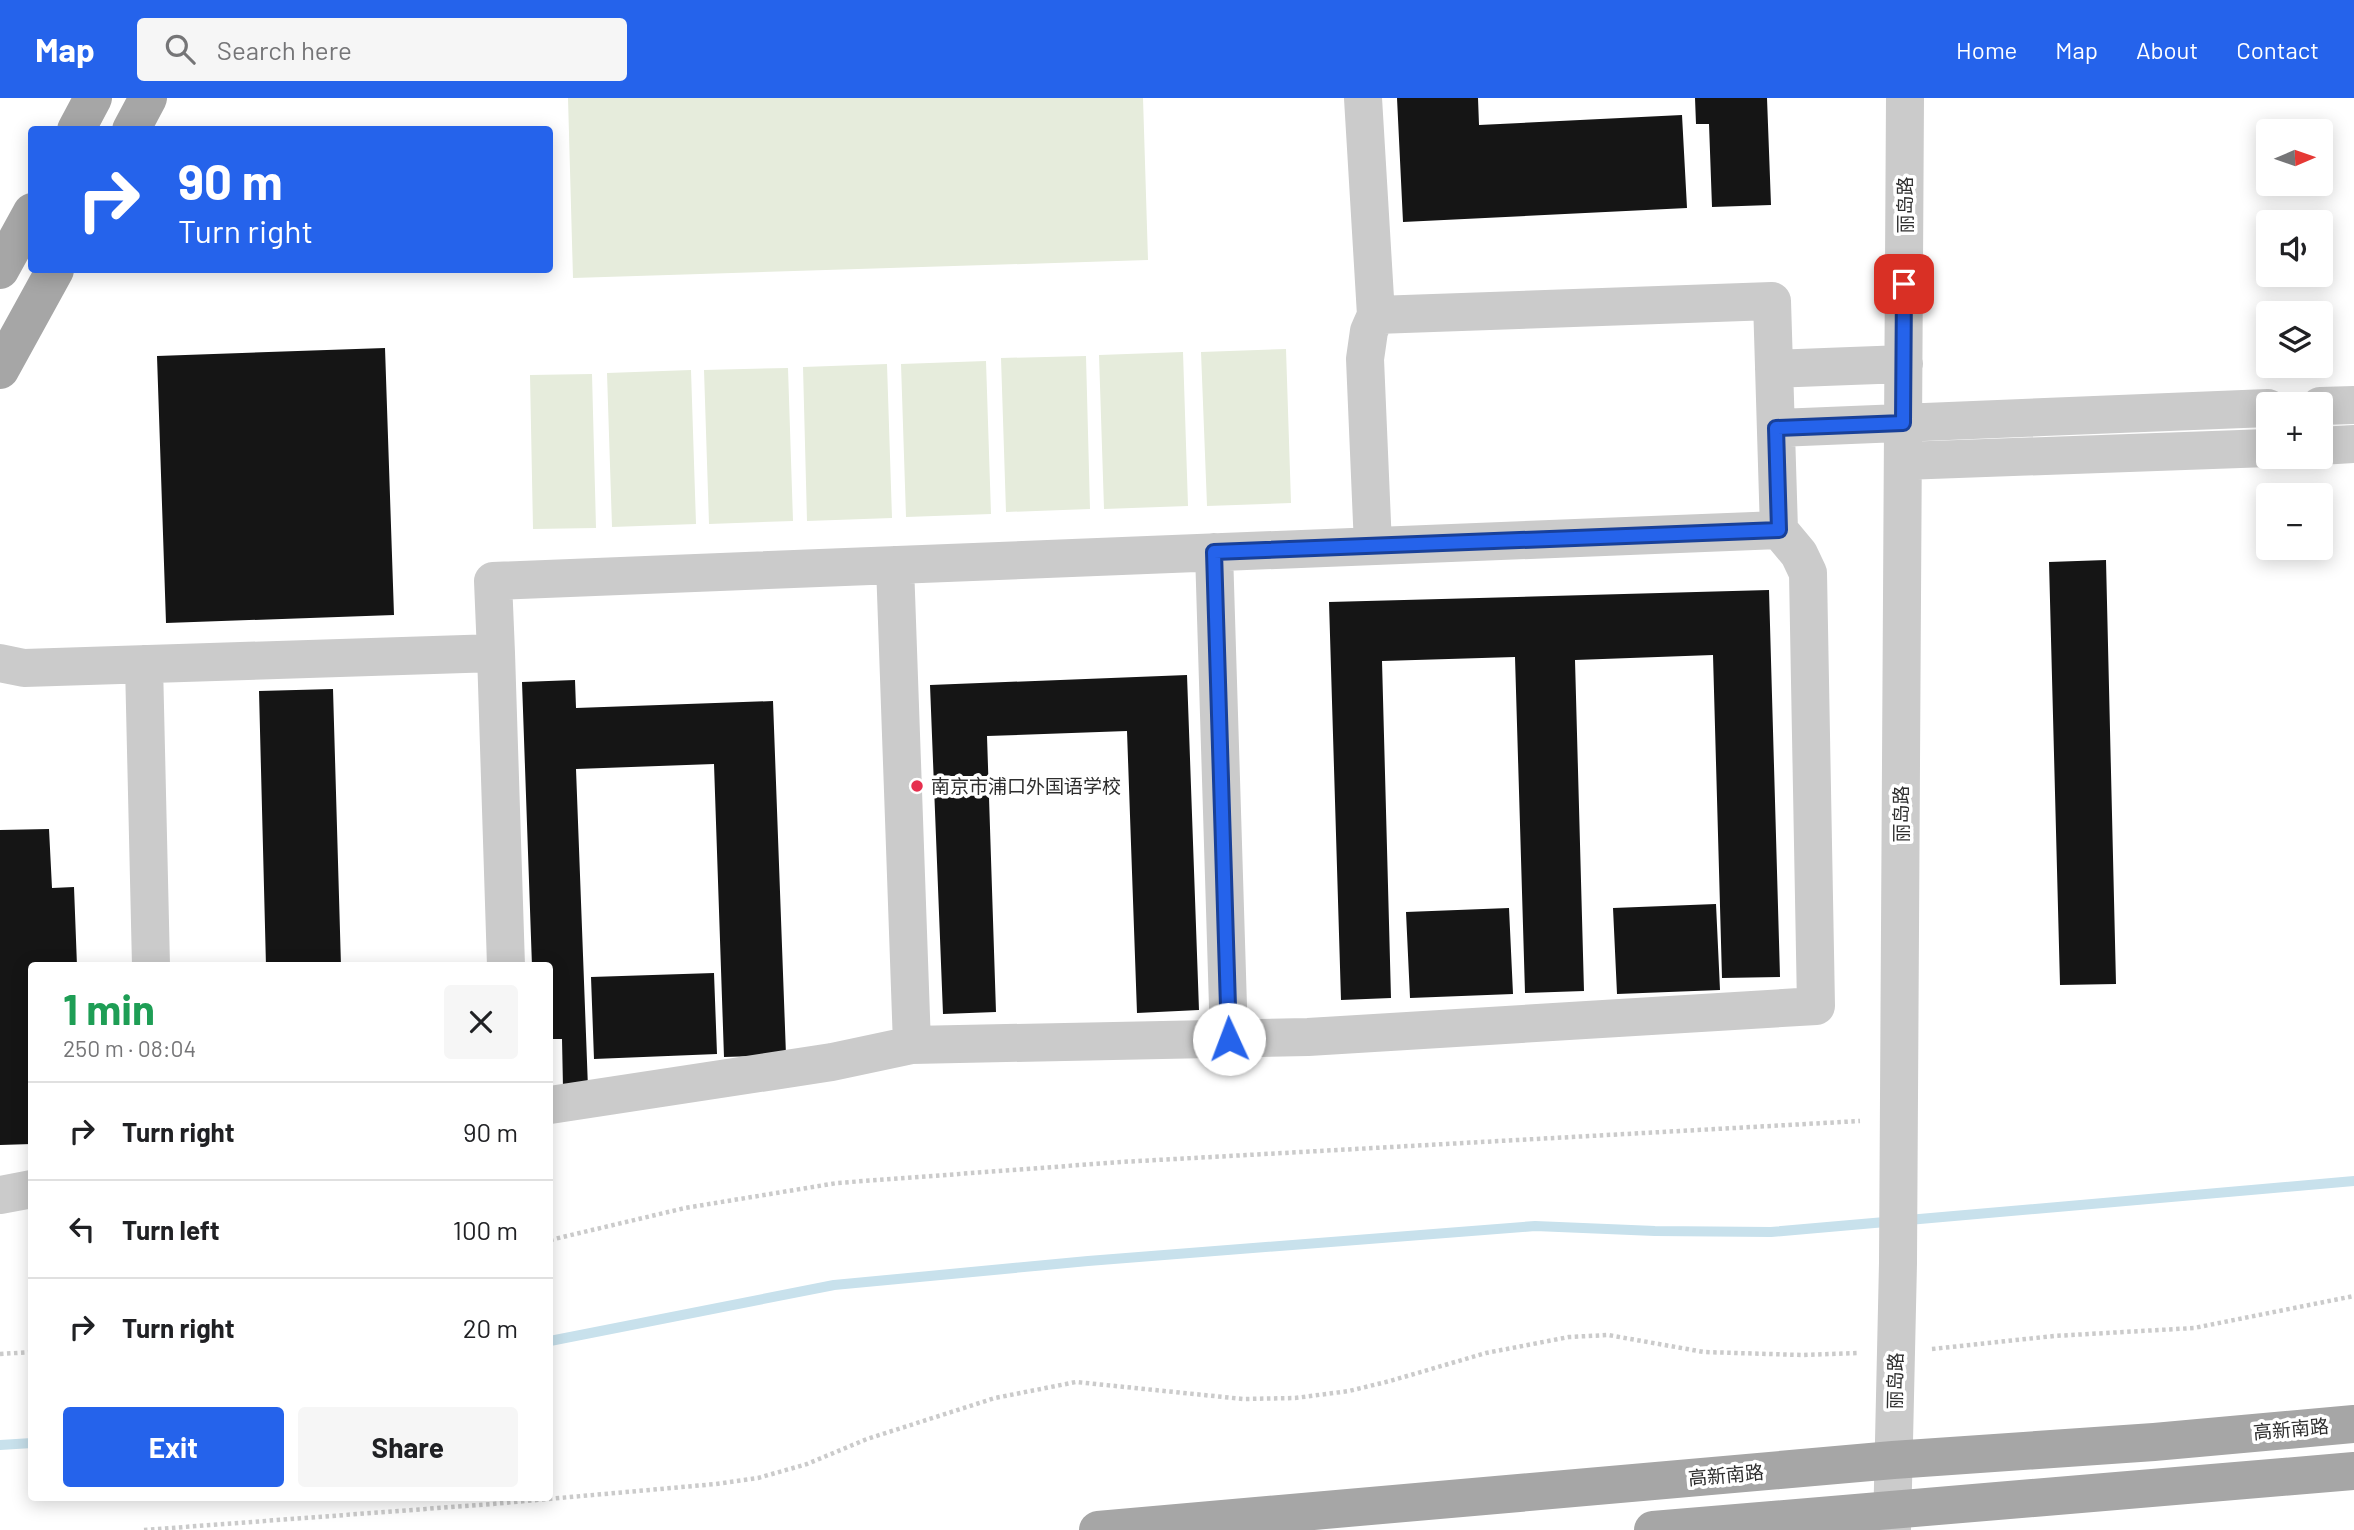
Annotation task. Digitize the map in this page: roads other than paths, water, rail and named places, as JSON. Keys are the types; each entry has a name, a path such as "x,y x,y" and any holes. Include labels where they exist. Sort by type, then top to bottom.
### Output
{"main road":[{"path":"78,126 93,98"},
{"path":"133,126 148,98"},
{"path":"0,271 28,219"},
{"path":"0,369 53,273"},
{"name":"高新南路","path":"1098,1530 1893,1460 2154,1442 2354,1424"},
{"path":"1653,1530 1892,1520 2354,1471"}],"street":[{"path":"1363,98 1376,315 1369,331 1365,359 1373,546"},
{"name":"丽岛路","path":"1892,1520 1900,1119 1905,98"},
{"path":"553,1105 832,1062 912,1045 1321,1036 1816,1006 1808,573 1799,554 1779,530 1772,301 1376,315"},
{"path":"1774,369 1904,364"},
{"path":"2333,406 2354,405"},
{"path":"1776,428 2256,408"},
{"path":"2333,445 2354,444"},
{"path":"1903,461 2256,448"},
{"path":"506,962 493,581 1779,530"},
{"path":"1214,552 1229,1039"},
{"path":"895,565 912,1045"},
{"path":"0,663 24,668 496,653"},
{"path":"144,664 152,962"},
{"path":"0,1195 28,1190"}],"waterway":[{"path":"553,1340 834,1285 1088,1261 1535,1226 1771,1232 2354,1181"},
{"path":"0,1445 28,1443"}],"place":[{"name":"南京市浦口外国语学校","path":"917,786"}]}
